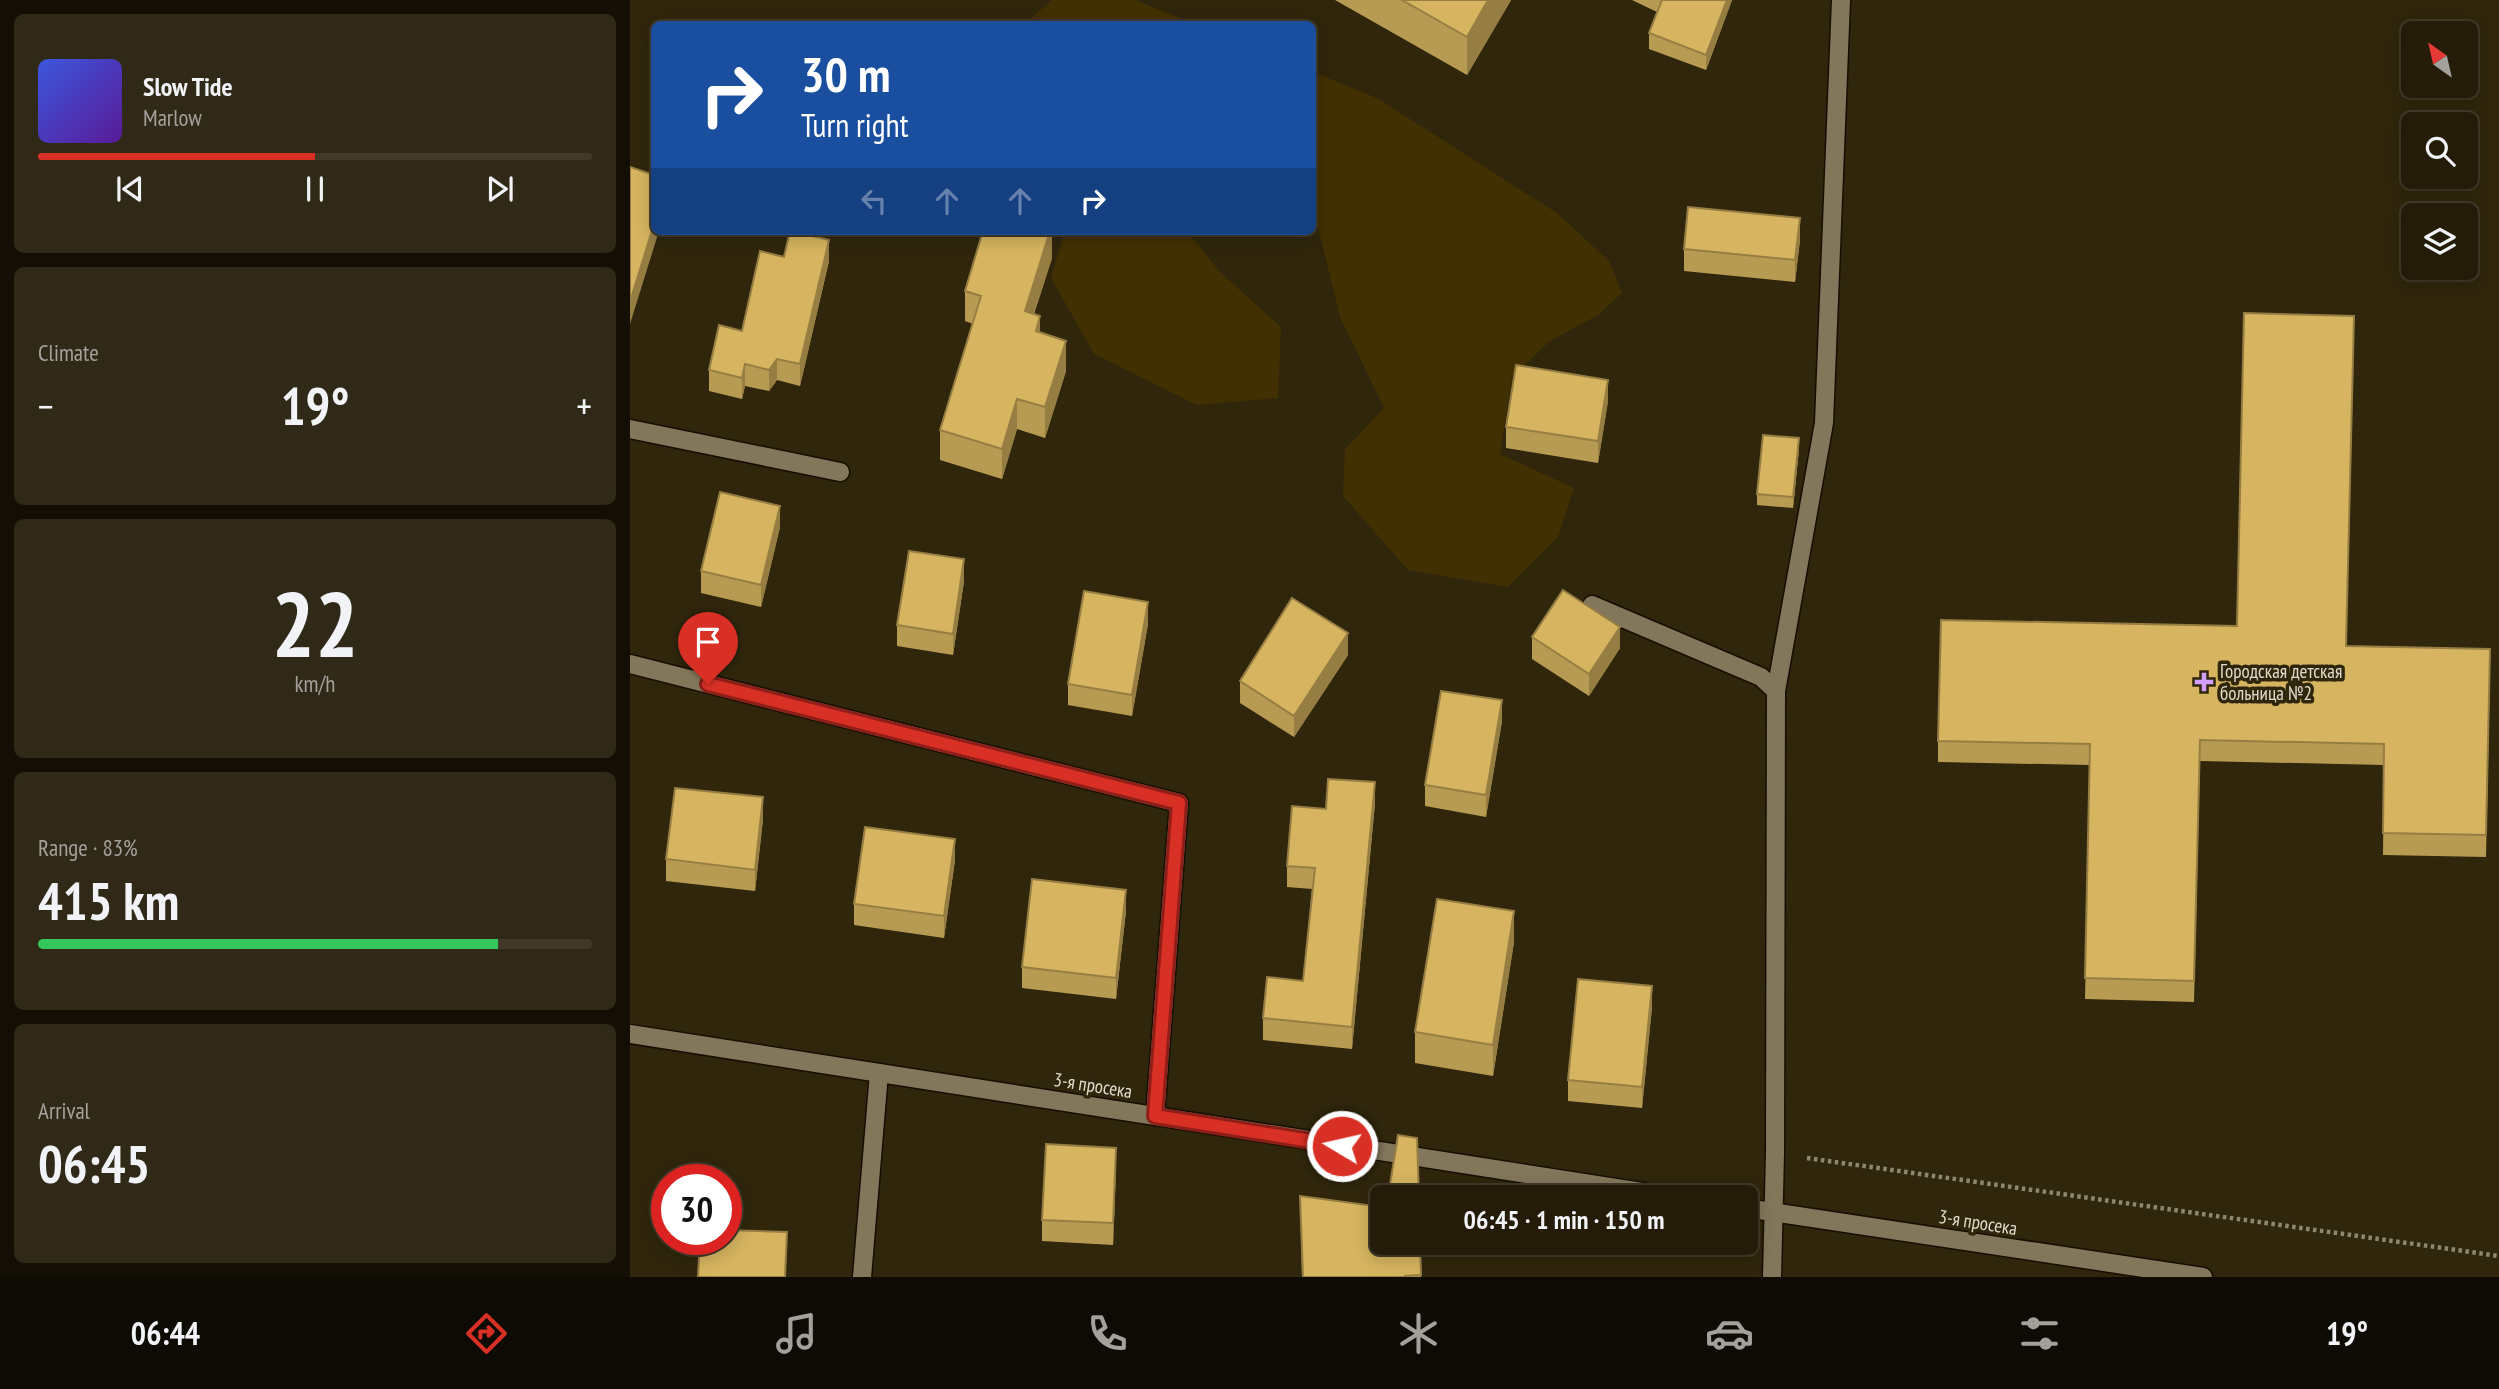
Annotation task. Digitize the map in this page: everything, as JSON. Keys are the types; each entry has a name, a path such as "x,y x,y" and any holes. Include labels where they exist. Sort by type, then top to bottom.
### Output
{"street":[{"path":"1772,1277 1775,1153 1776,691 1824,423 1841,0"},
{"path":"630,429 841,472"},
{"path":"1592,605 1762,677 1776,691"},
{"path":"630,664 1179,803 1155,1116"},
{"name":"3-я просека","path":"630,1034 1597,1185"},
{"path":"862,1277 879,1073"},
{"name":"3-я просека","path":"1758,1210 2203,1277"}],"path":[{"path":"1775,1153 2499,1256"}],"shaded area":[{"path":"1052,0 1135,0 1188,21 1028,21"},
{"path":"1316,73 1377,98 1557,213 1609,261 1622,293 1598,315 1550,341 1512,377 1500,454 1574,488 1558,537 1508,587 1408,570 1343,496 1345,449 1384,408 1340,317 1316,218"},
{"path":"1064,235 1190,235 1220,272 1281,327 1278,398 1197,405 1094,354 1051,278"}],"building":[{"path":"1402,0 1488,0 1467,37"},
{"path":"1662,0 1727,0 1706,55 1649,33"},
{"path":"630,167 651,174 651,234 630,302"},
{"path":"1688,207 1800,218 1795,260 1684,249"},
{"path":"789,235 807,235 829,240 800,364 777,359 769,370 745,364 742,378 709,370 719,325 742,331 760,251 784,257"},
{"path":"982,235 1049,235 1025,311 1040,316 1036,331 1066,341 1045,407 1017,399 1002,449 940,430 981,296 965,291"},
{"path":"2244,313 2354,316 2346,646 2490,649 2486,835 2383,833 2384,744 2200,740 2194,981 2085,978 2090,744 1938,741 1941,620 2237,626"},
{"path":"1516,365 1608,380 1598,441 1506,427"},
{"path":"1763,435 1799,438 1793,497 1757,494"},
{"path":"720,492 780,506 761,585 701,571"},
{"path":"909,551 964,559 953,634 897,625"},
{"path":"1563,590 1620,627 1589,674 1532,637"},
{"path":"1084,591 1148,602 1132,695 1068,684"},
{"path":"1292,598 1348,633 1294,716 1240,681"},
{"path":"1441,691 1502,700 1486,795 1425,785"},
{"path":"1328,779 1375,782 1352,1027 1263,1018 1267,977 1303,981 1315,868 1287,866 1292,806 1326,809"},
{"path":"675,788 763,797 755,870 666,859"},
{"path":"865,827 955,839 944,916 854,904"},
{"path":"1032,879 1126,890 1116,978 1022,967"},
{"path":"1437,899 1514,911 1493,1045 1415,1032"},
{"path":"1578,979 1652,986 1642,1087 1568,1080"},
{"path":"1398,1135 1417,1138 1419,1185 1390,1185"},
{"path":"1046,1144 1116,1148 1113,1223 1042,1220"},
{"path":"1300,1196 1370,1205 1370,1255 1420,1255 1421,1275 1303,1277"},
{"path":"742,1231 787,1232 785,1277 698,1277 699,1255 742,1255"}],"place":[{"name":"Городская детская больница №2","path":"2204,682"}],"route":[{"path":"708,684 1179,803 1155,1116 1342,1146"}]}
